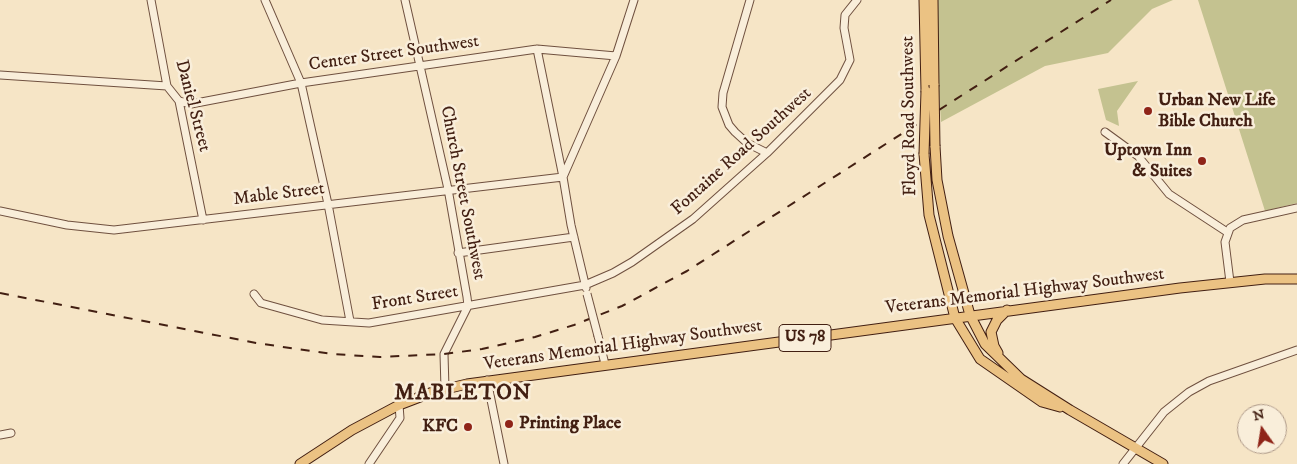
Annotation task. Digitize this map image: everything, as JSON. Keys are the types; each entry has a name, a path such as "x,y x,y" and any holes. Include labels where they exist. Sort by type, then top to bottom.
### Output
{"main road":[{"name":"Floyd Road Southwest","path":"924,0 937,180 945,222 970,315 985,344 1006,366"},
{"name":"Floyd Road Southwest","path":"933,0 930,88 924,154 929,215 955,318 980,359 1042,402 1070,410"},
{"name":"Veterans Memorial Highway Southwest","path":"300,464 352,430 399,404 445,389 487,380 1007,310 1230,282 1297,278"},
{"path":"1007,310 991,332 994,346 1006,366 1070,410 1163,464"}],"street":[{"name":"Daniel Street","path":"151,0 167,86 179,101 203,220"},
{"path":"265,0 301,83 328,204 350,321"},
{"name":"Church Street Southwest","path":"405,0 448,189 468,306 444,354 445,389"},
{"path":"564,177 616,56 634,0"},
{"path":"750,0 726,82 722,107 729,125 735,132 747,143 767,154"},
{"name":"Fontaine Road Southwest","path":"586,285 632,262 693,219 767,154 845,74 850,60 844,21 845,15 857,0"},
{"path":"537,49 564,177 574,237 605,364"},
{"name":"Center Street Southwest","path":"179,101 191,104 301,83 537,49 616,56"},
{"path":"0,75 167,86"},
{"path":"1105,132 1138,156 1169,194 1227,232"},
{"name":"Mable Street","path":"0,212 67,225 114,230 448,189 564,177"},
{"path":"1230,282 1225,242 1227,232 1243,220 1297,208"},
{"path":"458,252 574,237"},
{"name":"Front Street","path":"254,294 261,303 295,314 322,320 369,322 586,285"},
{"path":"1123,464 1137,449 1164,412 1189,392 1209,382 1297,350"},
{"path":"487,380 504,464"},
{"path":"369,464 400,418 399,404"},
{"path":"0,435 11,433"}],"shaded area":[{"path":"933,0 1173,0 1152,9 1108,53 1045,66 941,122"},
{"path":"1198,0 1297,0 1297,203 1265,211"},
{"path":"1138,81 1117,111 1119,126 1106,120 1098,89"}],"railway":[{"path":"0,293 256,343 332,354 380,357 444,354 482,349 535,337 574,325 622,306 687,271 1111,0"}],"place":[{"name":"Urban New Life Bible Church","path":"1148,111"},
{"name":"Uptown Inn & Suites","path":"1202,161"},
{"name":"Printing Place","path":"509,424"},
{"name":"KFC","path":"468,427"}],"district":[{"name":"MABLETON","path":"463,394"}]}
